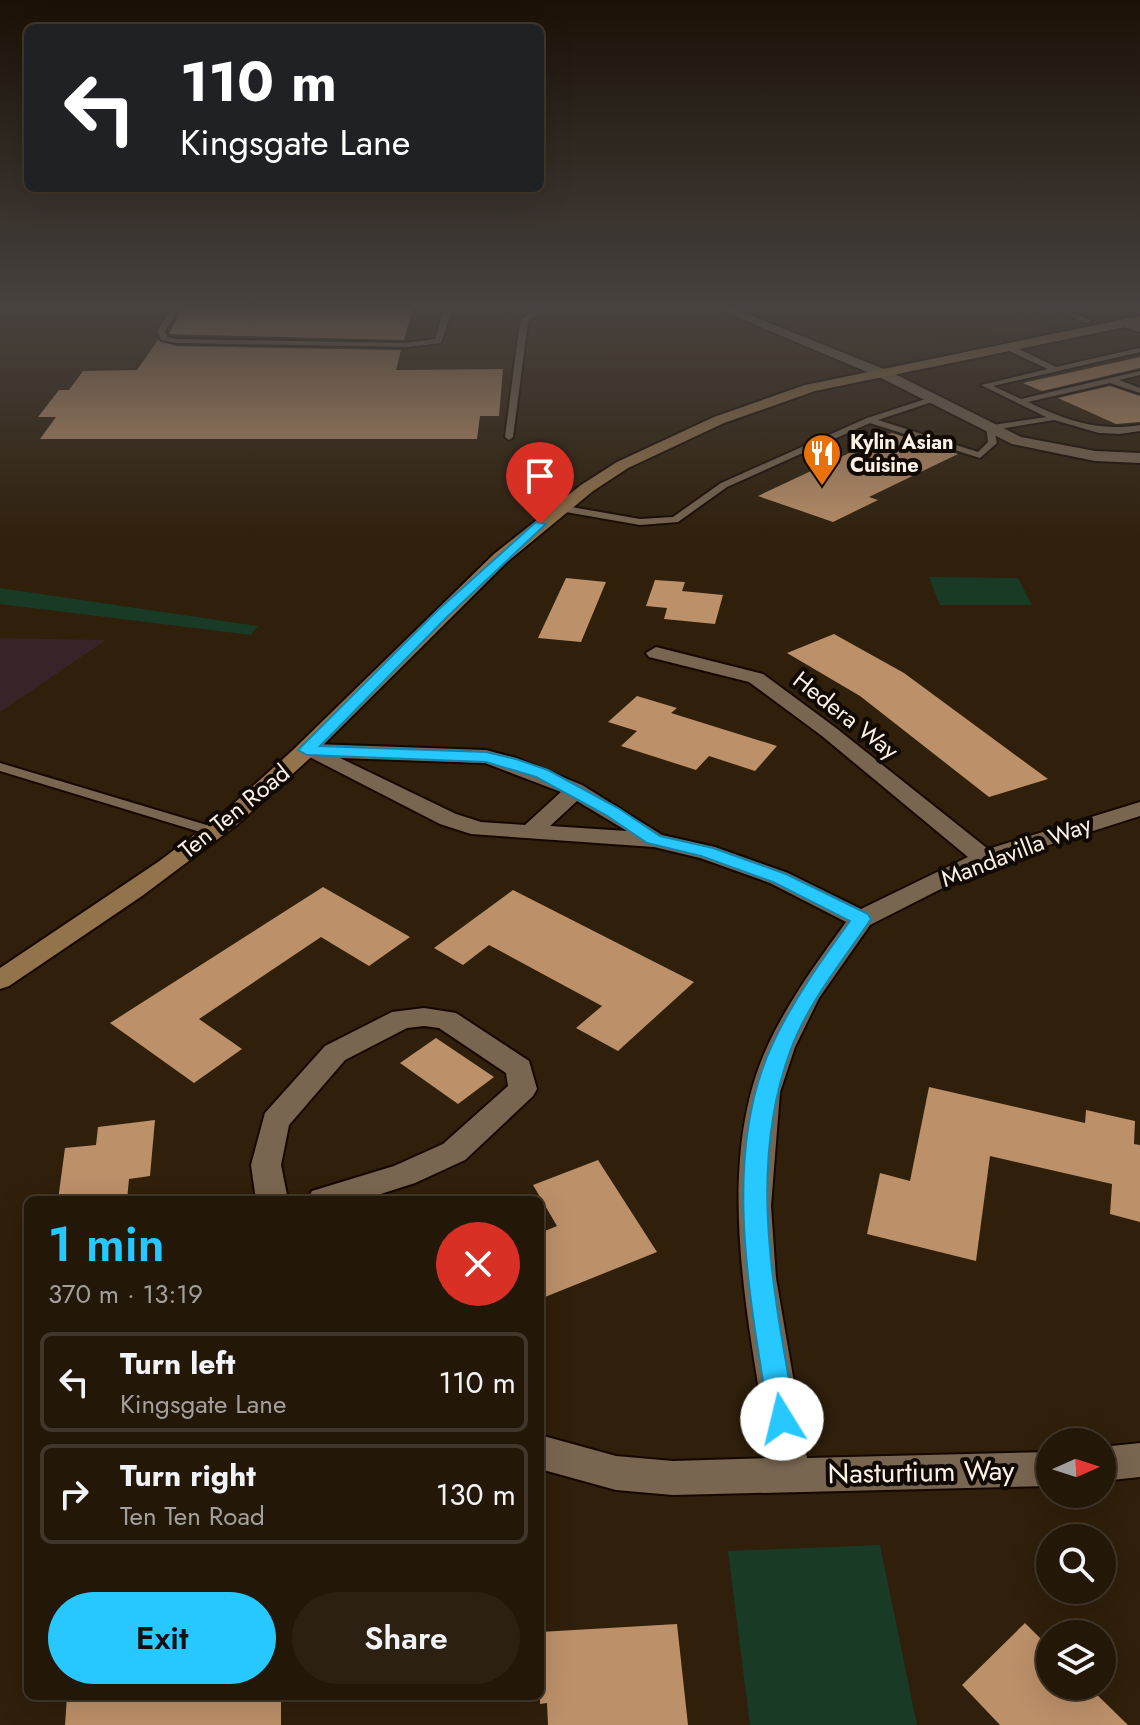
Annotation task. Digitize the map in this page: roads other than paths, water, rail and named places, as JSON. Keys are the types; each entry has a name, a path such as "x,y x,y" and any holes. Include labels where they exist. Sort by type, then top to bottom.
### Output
{"main road":[{"name":"Ten Ten Road","path":"0,980 215,832 307,750 443,613 560,508 625,465 697,428 813,388"}],"street":[{"path":"913,388 989,428 1048,448 1140,458"},
{"name":"Hedera Way","path":"656,653 756,678 829,732 984,858"},
{"path":"307,750 486,757 542,774 654,840"},
{"path":"307,750 448,819 479,829 654,840 707,852 779,878 861,919"},
{"path":"531,832 574,792"},
{"name":"Mandavilla Way","path":"791,1475 760,1278 755,1206 766,1092 781,1047 807,996 861,919 984,858 1140,809"},
{"path":"271,1196 266,1165 275,1121 335,1053 402,1019 424,1017 446,1020 519,1068 523,1089 454,1152 404,1175 336,1196"},
{"name":"Nasturtium Way","path":"544,1453 616,1473 673,1478 1036,1469"},
{"path":"1116,1463 1140,1460"}],"lane":[{"path":"509,437 515,388"},
{"path":"991,388 1054,418 1097,430 1140,428"},
{"path":"1060,388 1068,390"},
{"path":"1023,401 1074,388"},
{"path":"560,508 640,522 675,520 724,485 870,420 935,398"},
{"path":"870,420 980,455 993,443 989,428 1054,418"},
{"path":"0,767 215,832"}],"place":[{"name":"Kylin Asian Cuisine","path":"822,487"}]}
